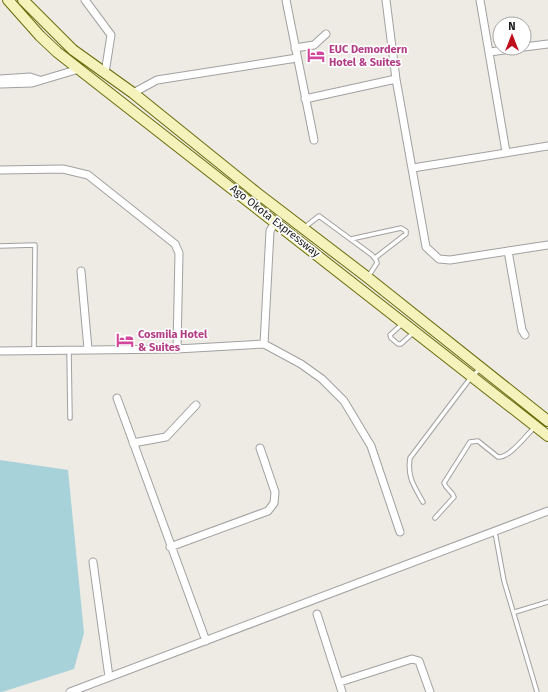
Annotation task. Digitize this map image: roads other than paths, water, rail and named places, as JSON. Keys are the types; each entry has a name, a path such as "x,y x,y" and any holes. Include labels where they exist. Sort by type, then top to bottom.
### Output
{"main road":[{"name":"Ago Okota Expressway","path":"8,0 40,36 79,69 416,331 548,436"},
{"name":"Ago Okota Expressway","path":"23,0 73,50 133,93 251,188 367,277 548,421"}],"street":[{"path":"85,0 111,35 105,73"},
{"path":"286,0 314,140"},
{"path":"386,0 396,79 426,247 439,259 450,260 548,245"},
{"path":"480,0 506,152"},
{"path":"295,48 314,45 326,34"},
{"path":"532,46 548,44"},
{"path":"133,93 157,80 297,58"},
{"path":"0,84 32,83 79,69"},
{"path":"0,79 30,77 38,80"},
{"path":"306,99 396,79"},
{"path":"413,168 548,146"},
{"path":"0,170 63,169 88,175 175,244 179,253 178,348"},
{"path":"264,344 270,231 275,222"},
{"path":"508,251 522,330 525,335"},
{"path":"81,271 88,349"},
{"path":"0,351 69,351 88,349 178,348 264,344 301,364 322,379 344,401 371,446 400,532"},
{"path":"117,398 170,547 206,641"},
{"path":"133,443 166,436 196,405"},
{"path":"170,547 268,511 274,503 275,492 260,448"},
{"path":"70,692 548,511"},
{"path":"93,562 109,677"},
{"path":"317,614 342,692"},
{"path":"340,682 412,659 419,661 422,666 430,692"}],"lane":[{"path":"304,228 318,216 351,239 375,258 377,263 367,277"},
{"path":"351,239 401,228 406,231 406,234 375,258"},
{"path":"0,246 35,245 34,351"},
{"path":"404,322 390,335 390,338 398,344 402,344 416,331"},
{"path":"69,351 70,418"},
{"path":"424,502 411,481 408,470 410,458 472,376 481,368"},
{"path":"435,518 454,497 453,493 445,487 444,483 470,442 478,441 498,457 502,458 507,456 535,426"},
{"path":"495,532 504,581 515,612 537,692"},
{"path":"515,612 548,602"}],"water":[{"path":"0,460 68,470 84,633 74,669 2,692 0,692"}],"place":[{"name":"EUC Demordern Hotel & Suites","path":"316,55"},
{"name":"Cosmila Hotel & Suites","path":"125,340"}]}
